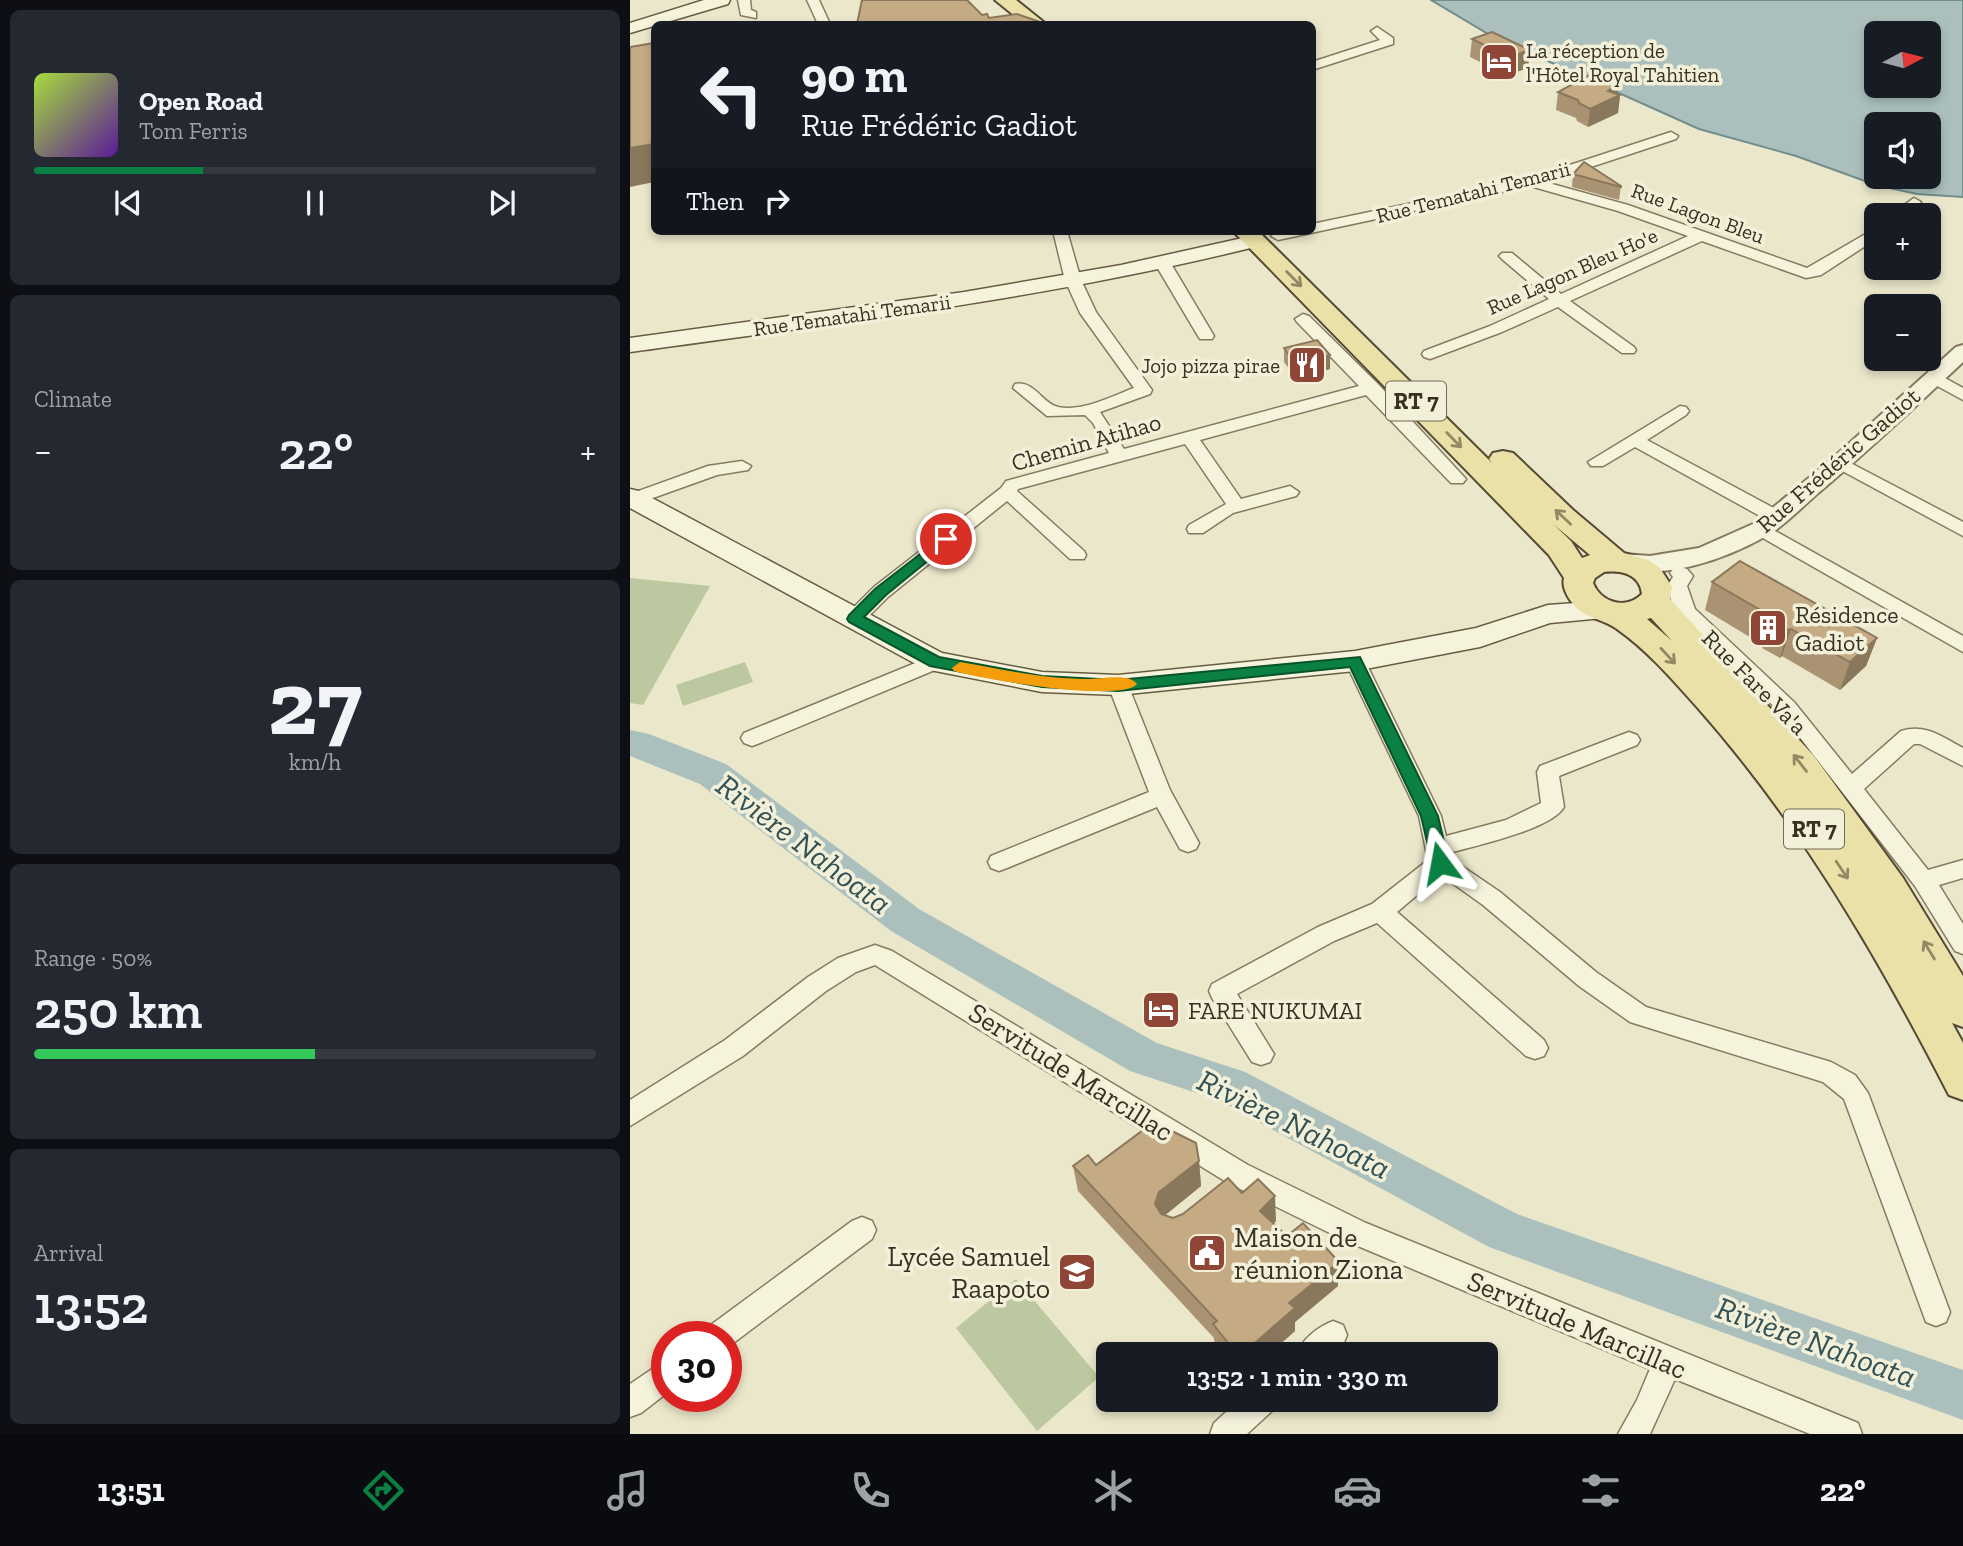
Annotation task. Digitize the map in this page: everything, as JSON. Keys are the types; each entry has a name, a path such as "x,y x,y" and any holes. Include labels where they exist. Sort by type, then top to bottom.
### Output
{"main road":[{"path":"630,25 711,0"},
{"path":"630,25 722,0"},
{"path":"1004,0 1043,21"},
{"path":"1029,0 1044,21"},
{"name":"Rue Tematahi Temarii","path":"630,345 892,310 1073,280 1162,262 1267,235"},
{"name":"RT 7","path":"1272,235 1563,517 1619,561 1648,573 1663,588 1802,765 1890,888 1963,1010"},
{"name":"RT 7","path":"1272,235 1560,548 1584,598 1644,631 1747,742 1804,816 1855,889 1897,957 1963,1082"},
{"path":"632,498 935,662 1014,679 1118,685 1355,661 1480,637 1548,614 1641,610 1663,588"},
{"path":"1548,614 1578,582 1586,569 1596,563 1619,561"}],"street":[{"path":"744,0 744,12 752,15"},
{"path":"813,0 823,21"},
{"path":"1316,65 1388,41 1377,31"},
{"name":"Rue Tematahi Temarii","path":"1316,228 1530,182 1671,136"},
{"name":"Rue Lagon Bleu","path":"1530,182 1623,208 1806,273 1816,272 1864,240"},
{"path":"1021,388 1053,412 1089,410 1144,390 1088,313 1073,280 1061,235"},
{"name":"Rue Lagon Bleu Ho'e","path":"1430,354 1560,301 1701,236"},
{"path":"1507,256 1560,301 1628,350"},
{"path":"1162,262 1206,336"},
{"path":"1303,319 1457,479"},
{"name":"Rue Frédéric Gadiot","path":"1663,588 1704,555 1769,523 1840,463 1963,351"},
{"path":"1934,377 1963,395"},
{"name":"Chemin Atihao","path":"854,619 880,592 1007,492 1012,485 1372,388"},
{"path":"1089,410 1100,421 1119,456"},
{"path":"1597,462 1680,411"},
{"path":"1190,438 1236,505"},
{"path":"1635,440 1963,645"},
{"path":"1840,463 1963,530"},
{"path":"632,498 714,470 742,466"},
{"path":"1007,492 1077,555"},
{"path":"1196,529 1236,505 1290,492"},
{"name":"Rue Frédéric Gadiot","path":"1619,561 1650,564 1704,555"},
{"name":"Rue Fare Va'a","path":"1663,588 1683,576 1677,586 1688,614 1787,707 1923,880 1963,944"},
{"path":"1355,661 1430,816 1439,855 1586,977 1639,1015 1813,1067 1840,1078 1855,1093 1936,1312"},
{"path":"752,738 935,662"},
{"path":"1118,685 1162,796 1188,843"},
{"path":"1850,788 1909,736 1924,736 1963,758"},
{"path":"1261,1054 1221,991 1326,934 1380,911 1401,897 1439,855 1550,809 1553,807 1548,772 1629,740"},
{"path":"999,862 1162,796"},
{"path":"1935,877 1963,869"},
{"path":"1380,911 1535,1048"},
{"name":"Servitude Marcillac","path":"630,1114 734,1048 817,984 847,965 875,955 1231,1182 1667,1363 1847,1434"},
{"path":"740,1321 862,1230"},
{"path":"1325,1342 1333,1335"},
{"path":"1633,1434 1648,1410 1667,1363"},
{"path":"630,1402 651,1386"},
{"path":"1225,1434 1248,1412"}],"green space":[{"path":"630,578 710,586 643,705 630,703"},
{"path":"745,662 753,682 683,706 676,685"},
{"path":"1016,1279 1096,1373 1096,1380 1037,1431 956,1328"}],"shaded area":[{"path":"1431,0 1963,0 1963,197 1917,194 1894,189 1941,189 1941,112 1864,112 1864,181 1796,156 1699,129 1490,35"}],"building":[{"path":"862,0 967,0 982,15 987,14 989,18 1017,14 1037,21 858,21"},
{"path":"1492,32 1530,50 1509,57 1472,39"},
{"path":"651,44 651,144 630,148 630,47"},
{"path":"1591,74 1619,84 1608,91 1620,95 1590,109 1578,100 1558,92"},
{"path":"1584,162 1621,186 1621,187 1573,174"},
{"path":"1317,340 1330,355 1296,364 1284,348"},
{"path":"1740,561 1877,638 1850,662 1770,620 1774,618 1712,582"},
{"name":"Maison de réunion Ziona","path":"1154,1122 1196,1143 1199,1161 1159,1192 1155,1204 1161,1214 1173,1218 1183,1214 1228,1178 1242,1193 1258,1179 1275,1196 1260,1211 1287,1236 1303,1223 1339,1262 1289,1303 1295,1308 1256,1342 1227,1342 1213,1324 1217,1321 1073,1166 1088,1155 1096,1165"}],"waterway":[{"name":"Rivière Nahoata","path":"630,743 713,774 905,920 1145,1058 1230,1085 1505,1232 1963,1395"}],"slow traffic":[{"path":"960,668 1042,682 1129,684"}],"place":[{"name":"La réception de l'Hôtel Royal Tahitien","path":"1499,62"},
{"name":"Jojo pizza pirae","path":"1307,365"},
{"name":"Résidence Gadiot","path":"1768,628"},
{"name":"FARE NUKUMAI","path":"1161,1010"},
{"name":"Maison de réunion Ziona","path":"1207,1253"},
{"name":"Lycée Samuel Raapoto","path":"1077,1272"}],"route":[{"path":"946,539 880,592 854,619 935,662 1014,679 1042,682 1118,685 1355,661 1430,816 1440,863"}]}
